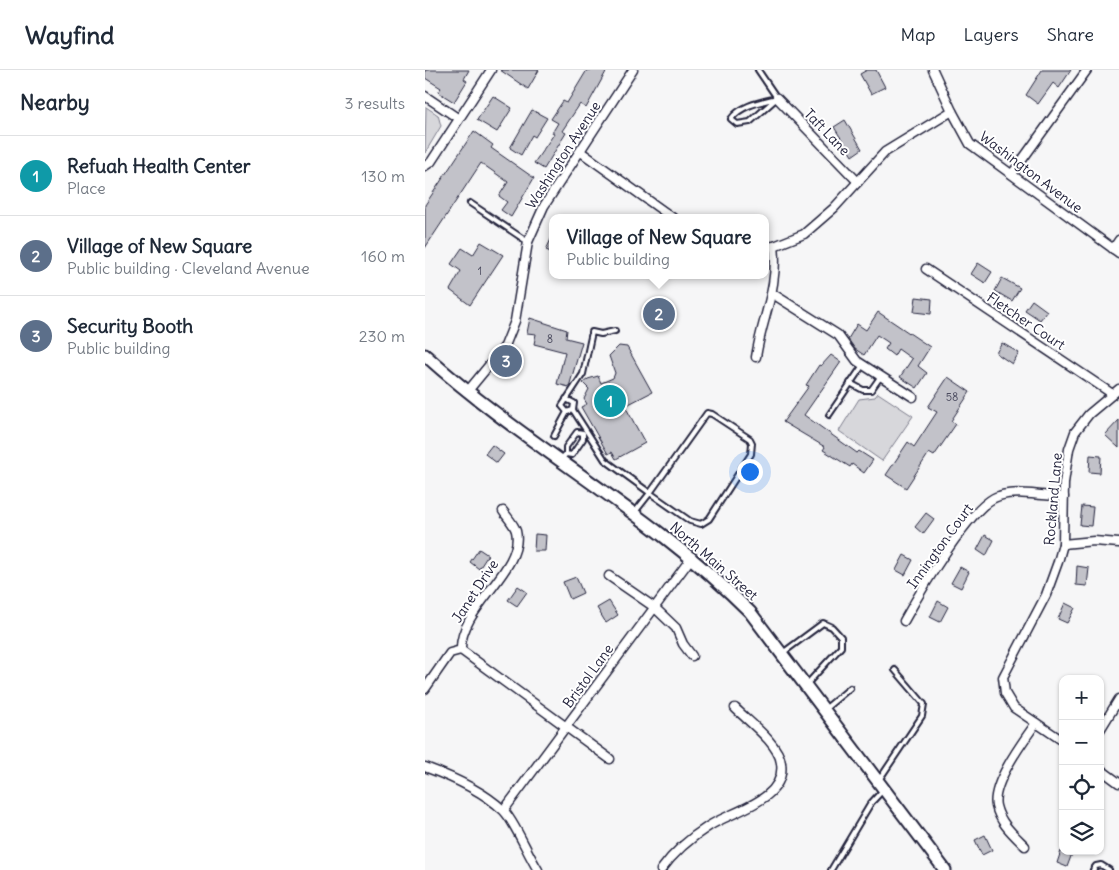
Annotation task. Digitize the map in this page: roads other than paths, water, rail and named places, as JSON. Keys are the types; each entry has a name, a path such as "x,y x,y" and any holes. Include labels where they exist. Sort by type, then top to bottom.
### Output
{"main road":[{"name":"North Main Street","path":"425,355 467,392 563,458 692,557 750,612 945,870"}],"street":[{"path":"425,166 431,162 491,70"},
{"name":"Washington Avenue","path":"467,392 505,346 515,322 528,242 544,206 633,70"},
{"name":"Washington Avenue","path":"933,70 970,144 1116,251"},
{"path":"1012,174 1087,70"},
{"path":"425,96 459,119"},
{"name":"Taft Lane","path":"777,98 858,182"},
{"path":"769,247 804,234 834,208 885,152 952,111"},
{"path":"581,152 667,214"},
{"path":"1116,251 1119,240"},
{"path":"756,358 759,331 773,294 776,261 774,246"},
{"name":"Fletcher Court","path":"927,269 1111,393"},
{"path":"773,294 838,335 857,361 913,397"},
{"name":"Rockland Lane","path":"1059,738 1014,708 1005,693 1003,677 1046,595 1063,544 1064,497 1069,449 1075,432 1111,393 1119,389"},
{"name":"Innington Court","path":"904,621 933,572 983,507 997,496 1021,494 1064,497"},
{"name":"Janet Drive","path":"461,650 461,637 469,620 512,559 517,544 516,529 503,511"},
{"path":"1063,544 1094,541 1119,543"},
{"name":"Bristol Lane","path":"504,810 692,557"},
{"path":"609,576 654,607 676,628 683,644 693,656"},
{"path":"425,689 450,653 461,650 567,726 609,759"},
{"path":"1104,723 1119,699"},
{"path":"661,870 683,844 709,826 762,799 771,792 779,779 781,762 774,746 735,708"},
{"path":"1025,846 1005,826 995,804 1001,780 1036,723"},
{"path":"425,767 448,775 483,795 504,810 538,870"},
{"path":"1104,771 1119,783"}],"lane":[{"path":"758,70 777,98"},
{"path":"777,98 750,122 737,124 731,119 737,112 756,102 777,98"},
{"path":"470,203 528,242"},
{"path":"567,412 561,406 583,374 592,332 601,334 615,331"},
{"path":"829,415 863,365"},
{"path":"850,383 863,390 871,390 881,376"},
{"path":"566,399 574,403 573,410 584,431 605,460 650,493 690,521 701,524 706,522 751,454 752,443 750,439 712,414 707,413 650,493 634,514"},
{"path":"554,436 567,412 573,410"},
{"path":"563,458 572,454 583,438 584,431"},
{"path":"563,458 566,447 577,432 584,431"},
{"path":"782,654 823,623 833,627 841,637 841,647 805,685"},
{"path":"831,870 922,716 925,704 895,670"},
{"path":"824,709 850,688"},
{"path":"1093,870 1096,866 1101,865 1109,870"}],"place":[{"name":"Village of New Square","path":"659,314"},
{"name":"Security Booth","path":"506,361"},
{"name":"Refuah Health Center","path":"610,401"}]}
